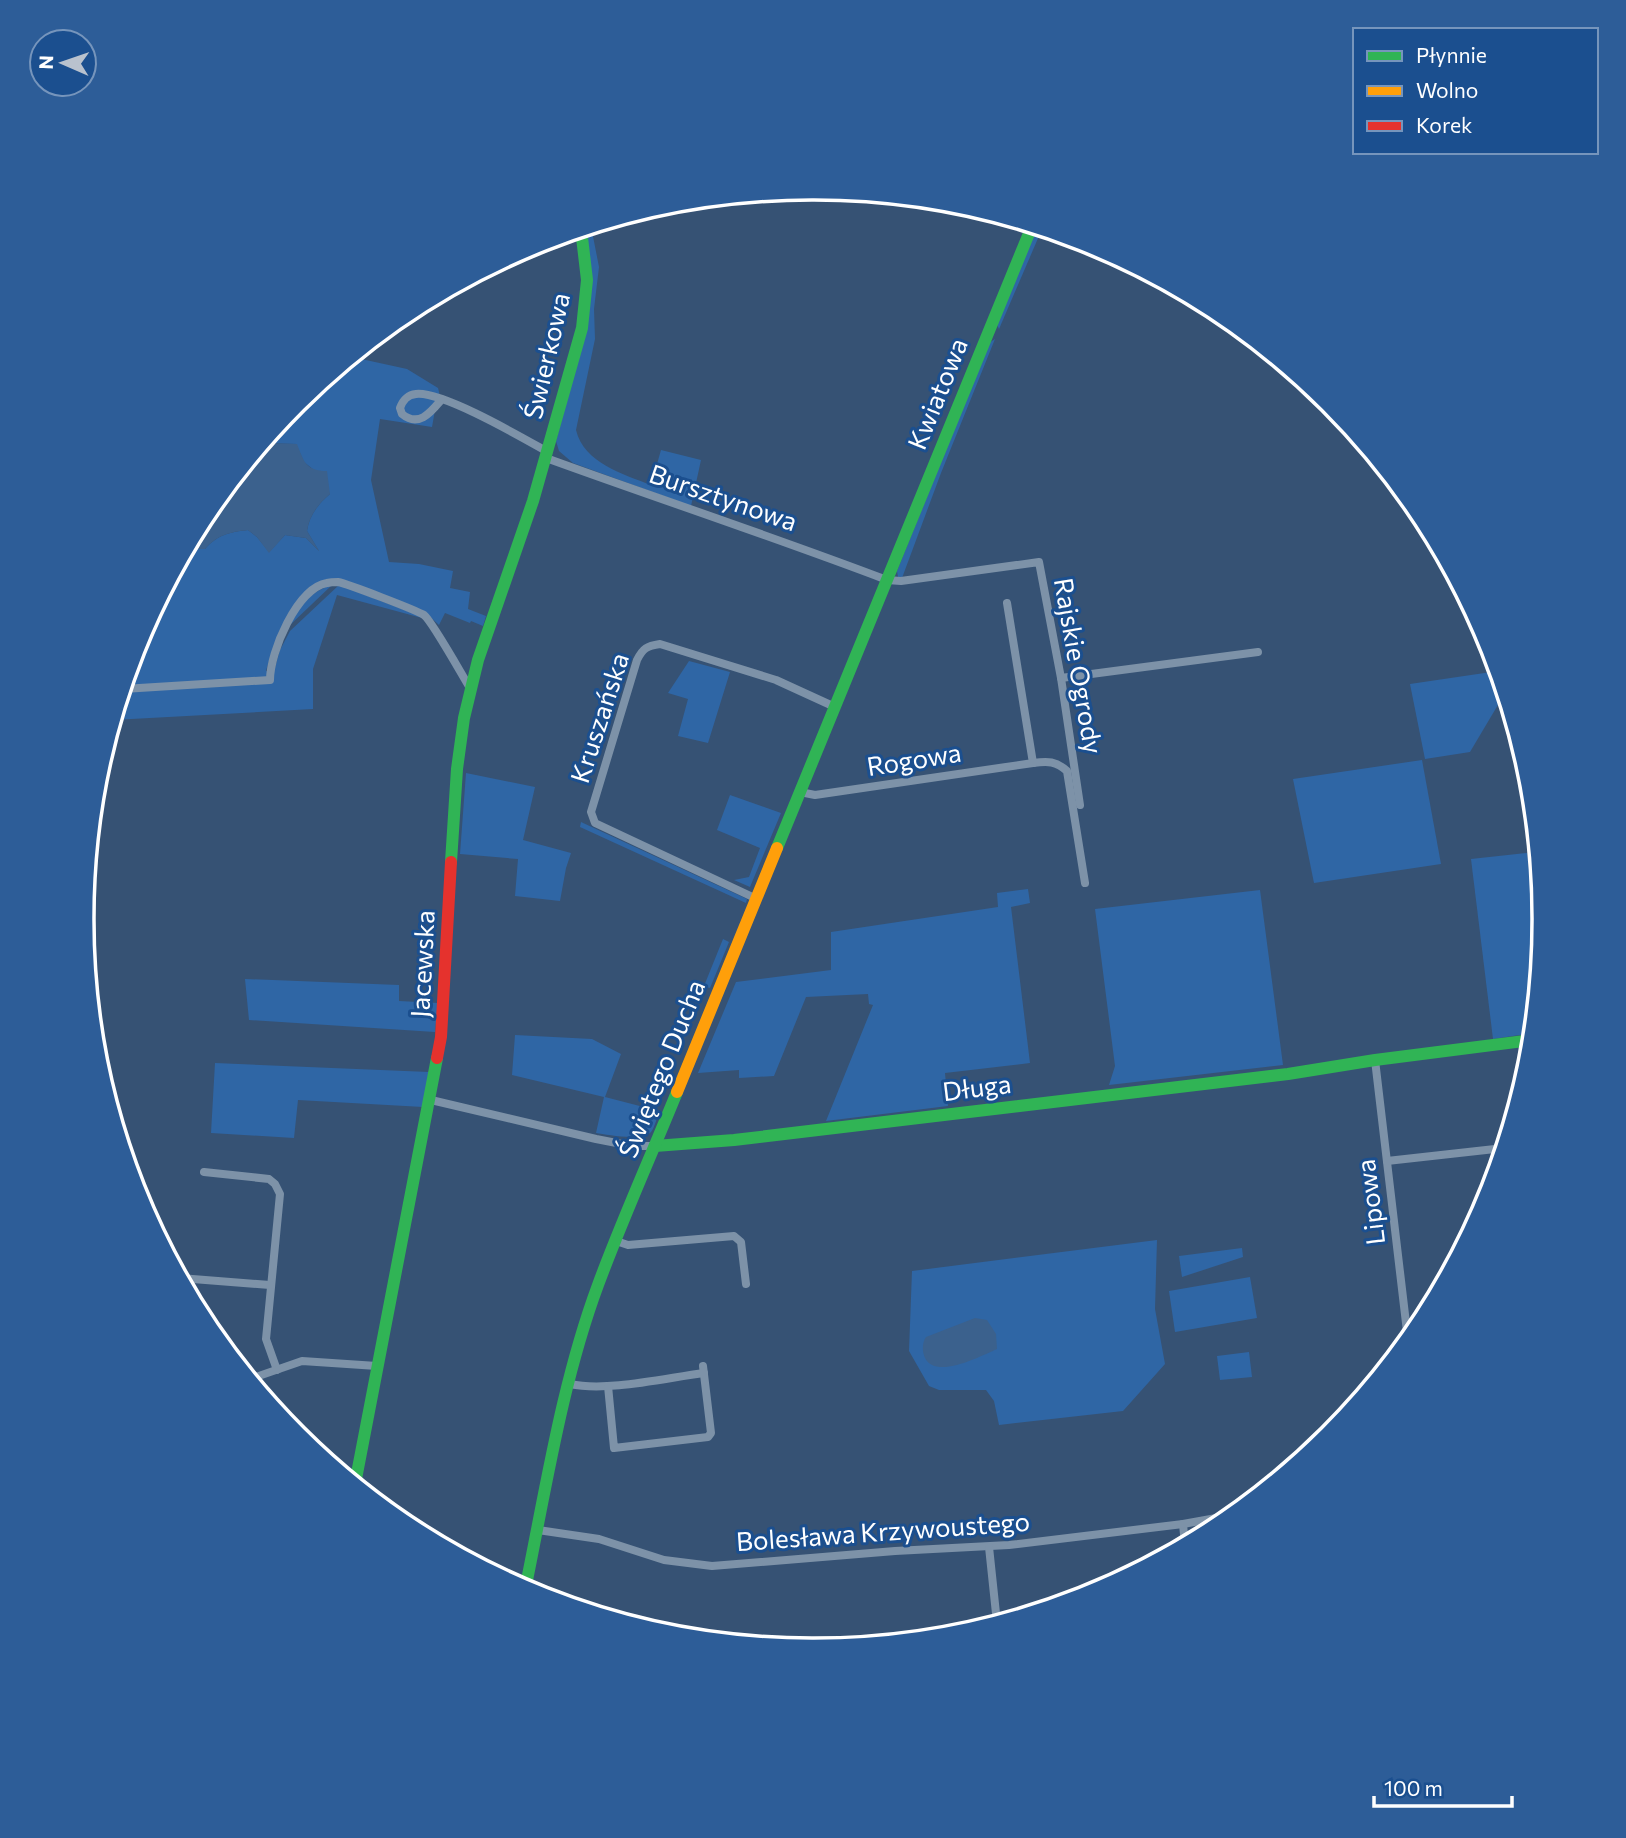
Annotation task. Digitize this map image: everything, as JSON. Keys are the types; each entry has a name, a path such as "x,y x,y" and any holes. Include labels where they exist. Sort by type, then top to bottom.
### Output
{"street":[{"name":"Kwiatowa","path":"887,580 1029,234"},
{"name":"Świerkowa","path":"547,455 586,308 587,280 582,239"},
{"name":"Bursztynowa","path":"442,399 427,417 420,419 412,420 402,414 400,408 403,401 414,394 431,395 442,399 491,421 547,455 706,516 804,548 887,580"},
{"name":"Jacewska","path":"357,1473 442,1037 457,769 470,688 547,455"},
{"name":"Rajskie Ogrody","path":"887,580 901,581 1039,562 1061,678 1080,805"},
{"name":"Świętego Ducha","path":"525,1577 583,1331 616,1241 887,580"},
{"path":"133,688 270,680 270,670 278,646 296,609 317,586 339,582 425,616 470,688"},
{"path":"1007,603 1033,763"},
{"name":"Kruszańska","path":"757,899 595,823 591,812 637,660 642,649 660,644 776,680 835,707"},
{"path":"1061,678 1258,652"},
{"name":"Rogowa","path":"800,792 815,795 1033,763 1049,761 1060,764 1067,771 1086,883"},
{"name":"Długa","path":"431,1100 596,1139 632,1146 656,1146 734,1140 1288,1074 1521,1041"},
{"name":"Lipowa","path":"1376,1060 1406,1324"},
{"path":"1387,1161 1493,1149"},
{"path":"204,1172 269,1179 280,1194 266,1339 277,1370"},
{"path":"616,1241 628,1245 734,1236 741,1242 746,1284"},
{"path":"192,1279 270,1285"},
{"path":"260,1376 302,1361 377,1366"},
{"path":"569,1384 608,1386 704,1370 711,1433 708,1437 614,1448 608,1386"},
{"name":"Bolesława Krzywoustego","path":"538,1530 598,1539 664,1560 712,1566 895,1551 989,1547 1206,1520"},
{"path":"1183,1524 1184,1534"},
{"path":"989,1547 995,1614"}],"shaded area":[{"path":"593,236 599,267 594,309 595,339 576,430 580,441 596,459 651,485 661,450 701,460 691,506 573,463 559,451 556,441 577,363 585,238"},
{"path":"1033,236 1038,237 999,329 996,322"},
{"path":"995,339 902,578 898,577 897,571 989,343"},
{"path":"363,359 407,369 438,388 442,404 435,410 432,427 380,419 371,480 389,562 419,564 453,571 450,588 470,592 468,609 486,616 483,626 445,613 439,625 427,614 338,580 318,583 301,597 289,616 266,671 274,671 280,650 290,631 339,585 423,617 337,595 313,669 313,709 123,719 149,644 198,549 205,549 224,535 248,530 269,552 285,535 306,538 319,551 307,531 315,511 330,494 315,471 304,462 296,444 275,443 305,411"},
{"path":"275,443 297,444 310,467 327,471 330,494 315,511 307,531 319,551 306,538 285,535 269,553 248,530 224,535 205,549 198,549 243,482"},
{"path":"332,585 290,625 307,600"},
{"path":"689,661 730,672 708,743 678,736 688,699 668,693"},
{"path":"1487,673 1498,705 1470,752 1425,759 1410,684"},
{"path":"1422,760 1441,864 1314,883 1293,779"},
{"path":"466,773 535,787 523,840 571,853 560,901 515,896 518,859 460,854"},
{"path":"730,795 781,813 750,887 734,880 749,877 760,848 717,830"},
{"path":"581,822 747,899 746,903 580,827"},
{"path":"1527,853 1532,919 1530,966 1522,1035 1493,1039 1471,859"},
{"path":"1028,889 1030,903 1011,907 1030,1063 945,1073 948,1106 826,1121 873,1005 869,1004 868,994 806,997 774,1076 739,1078 739,1070 698,1073 736,982 831,970 831,932 998,907 997,893"},
{"path":"1260,890 1283,1065 1109,1085 1115,1066 1095,909"},
{"path":"723,939 729,942 710,988 704,986"},
{"path":"245,979 399,985 399,1001 438,1003 435,1032 249,1020"},
{"path":"515,1035 592,1039 621,1054 605,1097 659,1111 651,1132 633,1137 596,1133 604,1097 512,1075"},
{"path":"215,1063 429,1072 423,1107 298,1100 294,1138 211,1133"},
{"path":"1157,1240 1155,1309 1165,1364 1123,1411 999,1425 994,1401 986,1390 939,1390 929,1386 909,1351 912,1271"},
{"path":"1242,1248 1243,1257 1182,1277 1179,1256"},
{"path":"1250,1277 1257,1318 1175,1332 1169,1291"},
{"path":"975,1318 987,1320 996,1334 997,1349 948,1367 931,1364 925,1358 923,1344 926,1337"},
{"path":"1249,1352 1252,1377 1220,1380 1217,1356"}],"traffic: fast":[{"path":"777,848 1029,234"},
{"path":"451,862 457,769 464,718 478,660 533,501 582,328 587,280 582,239"},
{"path":"655,1146 734,1140 1288,1074 1521,1041"},
{"path":"357,1474 437,1058"},
{"path":"527,1578 556,1436 585,1322 617,1236 677,1092"}],"traffic: slow":[{"path":"677,1092 777,848"}],"traffic: jam":[{"path":"437,1058 441,1037 451,862"}]}
